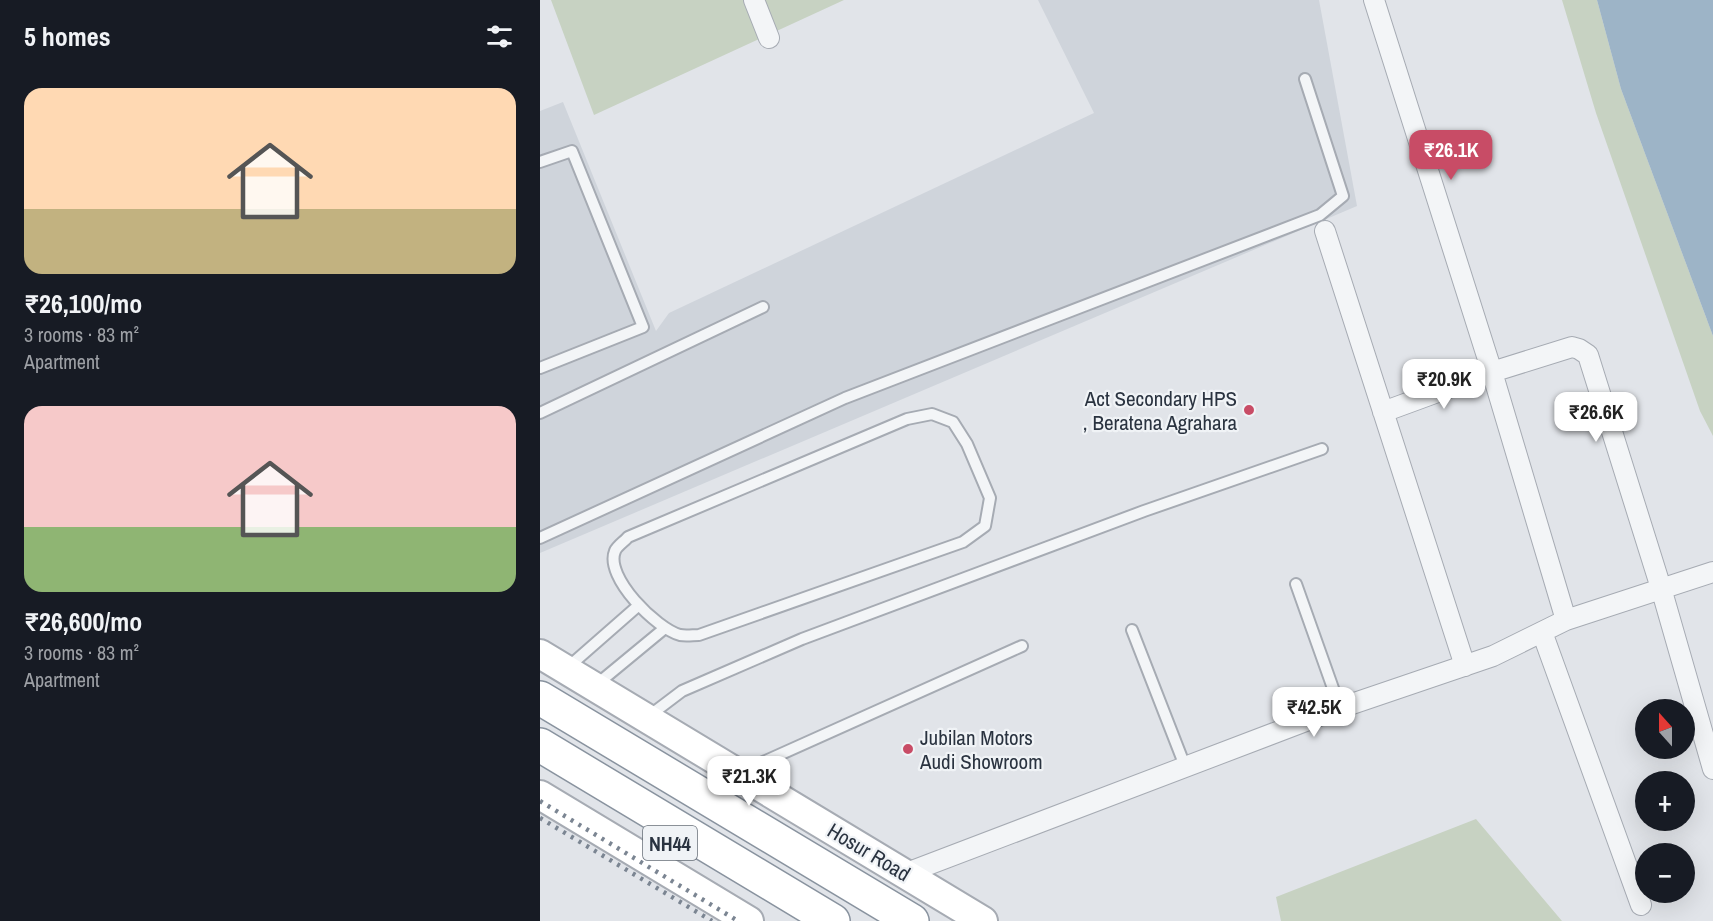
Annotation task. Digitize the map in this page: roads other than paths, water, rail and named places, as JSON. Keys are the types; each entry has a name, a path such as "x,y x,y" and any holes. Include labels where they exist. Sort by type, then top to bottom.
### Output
{"highway":[{"name":"Hosur Road","path":"540,698 912,921"},
{"path":"540,715 880,921"},
{"path":"540,745 834,921"},
{"name":"NH44","path":"540,764 800,921"}],"street":[{"path":"754,0 769,38"},
{"path":"1374,0 1492,372 1566,621"},
{"path":"1325,231 1465,666"},
{"path":"1383,412 1492,372 1572,347 1588,356 1661,588 1713,769"},
{"path":"904,874 1341,708 1493,656 1566,621 1713,572"},
{"path":"1542,632 1641,905"},
{"name":"Hosur Road","path":"540,654 983,921"},
{"path":"540,795 749,921"}],"lane":[{"path":"540,538 845,398 1320,215 1343,196 1305,80"},
{"path":"540,162 572,152 644,327 540,368"},
{"path":"540,413 763,307"},
{"path":"932,414 953,422 967,444 990,498 985,526 963,542 699,635 680,635 665,628 639,605 623,586 613,566 615,550 628,537 908,418 932,414"},
{"path":"646,718 682,690 802,639 1144,511 1322,449"},
{"path":"1296,584 1341,708"},
{"path":"566,669 639,605"},
{"path":"594,686 665,628"},
{"path":"1132,630 1185,766"},
{"path":"738,774 1022,646"}],"water":[{"path":"1597,0 1713,0 1713,336 1621,89"}],"railway":[{"path":"540,801 738,921"},
{"path":"540,818 712,921"}],"place":[{"name":"Act Secondary HPS , Beratena Agrahara","path":"1249,410"},
{"name":"Jubilan Motors Audi Showroom","path":"908,749"}]}
